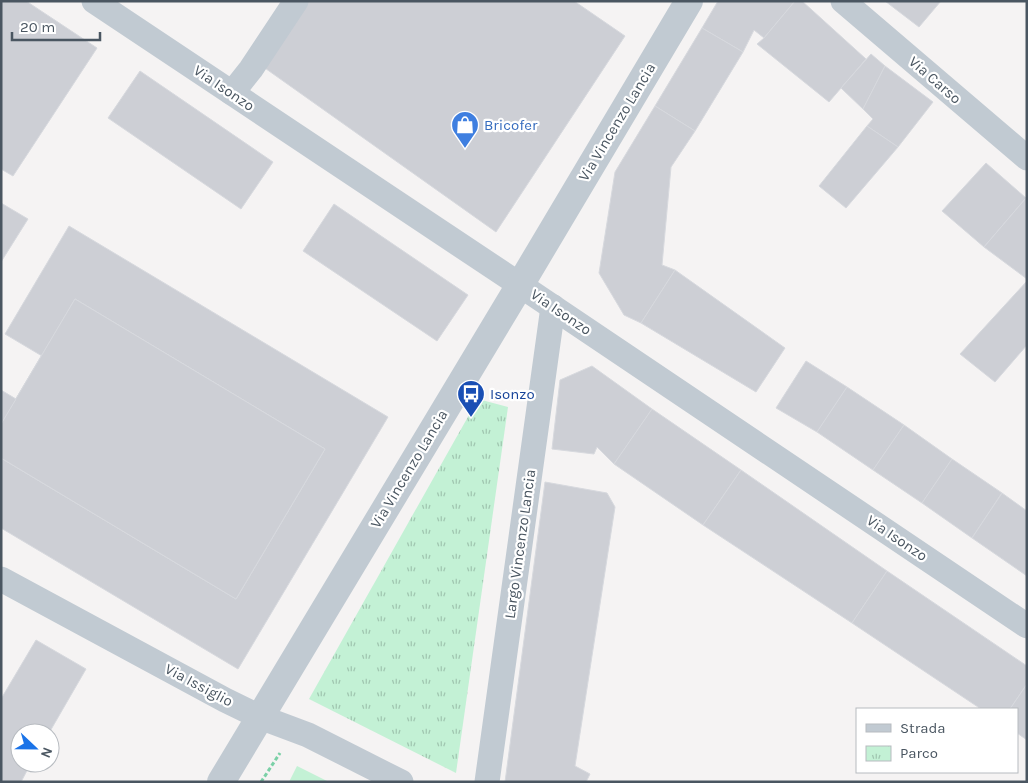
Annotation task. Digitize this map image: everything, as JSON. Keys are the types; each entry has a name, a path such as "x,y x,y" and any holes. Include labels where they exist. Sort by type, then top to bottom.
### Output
{"street":[{"name":"Via Isonzo","path":"94,1 1027,626"},
{"path":"232,93 251,69 296,1"},
{"name":"Via Vincenzo Lancia","path":"221,782 689,1"},
{"name":"Via Carso","path":"843,1 1027,158"},
{"name":"Largo Vincenzo Lancia","path":"487,782 553,307"},
{"name":"Via Issiglio","path":"1,579 225,700 260,717 308,735 401,782"}],"green space":[{"path":"478,399 508,407 456,773 309,699"},
{"path":"297,766 329,782 289,782"}],"building":[{"path":"1,1 26,1 97,48 13,176 1,169"},
{"name":"Bricofer","path":"308,1 574,1 625,36 496,232 262,66"},
{"path":"718,1 795,1 764,38 754,30 743,52 702,28"},
{"path":"795,1 802,1 866,59 829,102 757,44"},
{"path":"885,1 941,1 919,27"},
{"path":"702,28 743,52 695,131 655,106"},
{"path":"871,54 885,66 863,109 841,88"},
{"path":"885,66 933,102 898,147 867,126 873,119 863,109"},
{"path":"140,71 273,162 241,209 108,118"},
{"path":"655,106 695,131 671,167 662,265 675,270 641,323 624,315 599,273 615,172"},
{"path":"867,126 898,147 846,208 819,186"},
{"path":"986,163 1026,198 984,247 942,211"},
{"path":"1027,199 1027,279 984,247"},
{"path":"1,203 28,219 1,262"},
{"path":"334,204 468,295 437,341 303,251"},
{"path":"69,226 388,417 238,669 1,528 1,458 236,599 325,449 75,299 42,356 5,334"},
{"path":"675,270 785,348 756,392 641,323"},
{"path":"1027,281 1027,345 995,382 960,354"},
{"path":"75,299 325,449 236,599 1,458 1,424"},
{"path":"75,299 325,449 236,599 1,458 1,424"},
{"path":"806,361 847,387 817,432 776,408"},
{"path":"592,366 652,409 614,464 597,447 594,454 552,449 560,380"},
{"path":"847,387 904,425 873,470 817,432"},
{"path":"1,390 16,399 1,424"},
{"path":"652,409 741,470 703,525 614,464"},
{"path":"904,425 952,459 922,503 873,470"},
{"path":"952,459 1002,493 972,538 922,503"},
{"path":"741,470 887,571 852,623 703,525"},
{"path":"545,482 607,493 615,507 575,766 590,774 586,782 505,782"},
{"path":"1002,493 1027,511 1027,576 972,538"},
{"path":"887,571 1027,666 1027,684 1011,708 980,708 852,623"},
{"path":"36,640 86,669 55,723 10,723 10,773 26,773 21,782 1,782 1,699"},
{"path":"1027,684 1027,740 1018,734 1018,708 1011,708"}],"place":[{"name":"Bricofer","path":"465,149"},
{"name":"Isonzo","path":"471,418"}]}
